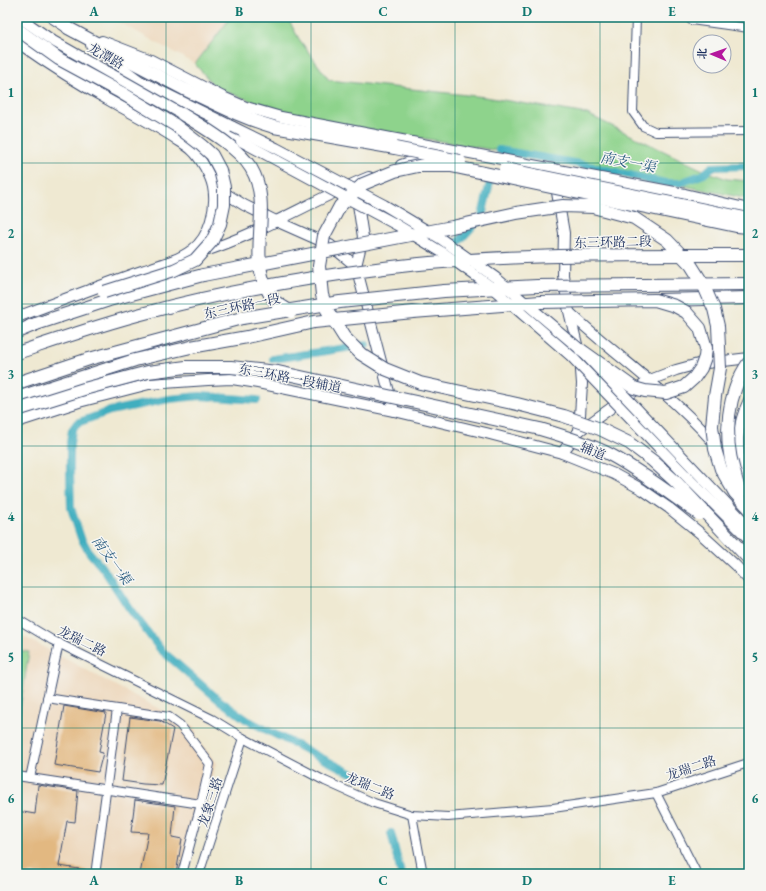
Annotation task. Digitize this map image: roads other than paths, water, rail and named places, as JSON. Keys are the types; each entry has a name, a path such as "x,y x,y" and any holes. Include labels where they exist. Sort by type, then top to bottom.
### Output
{"highway":[{"path":"68,28 147,70 225,109 256,122 274,127 531,174 749,219"},
{"path":"17,29 59,59 120,92 169,122 201,145 212,155 220,170 224,187 224,205 220,224 212,241 195,260 174,270 104,292 17,332"},
{"path":"182,114 218,136 251,168 260,193 262,207 259,259 264,286 275,301 293,314 314,322"},
{"path":"749,227 736,226 451,166 418,166 395,171 363,184 340,206 324,236 319,266 322,295 327,310 344,337 361,354 386,369 420,383 556,414 600,428 629,443 653,461 677,483 749,559"},
{"path":"30,326 109,300 203,276 516,213 563,206 593,207 634,218 666,240 690,265 703,284 714,309 718,326 720,368 712,426 715,449 721,470 735,493 749,508"},
{"name":"东三环路二段","path":"478,260 498,258 635,255 749,255"},
{"name":"东三环路一段","path":"17,353 80,332 145,313 238,292 301,280 385,268 478,260"},
{"name":"东三环路一段","path":"17,383 89,360 242,318 340,302 444,291 537,286 749,284"},
{"path":"17,398 135,360 314,322 413,312 540,302 749,298"},
{"path":"581,350 634,388 645,391 666,392 684,386 694,378 701,368 705,357 706,348 700,328 686,312 675,306 655,300"},
{"path":"749,362 735,390 728,415 728,438 731,462 738,487 749,505"},
{"path":"17,410 84,389 148,372 186,367 231,367 278,372 540,429 583,442 609,454 633,468 717,526"}],"main road":[{"name":"龙潭路","path":"19,17 53,41 182,114 242,141 397,226 445,254 490,286 570,356 749,539"},
{"path":"51,17 140,81 276,148 384,205 441,239 496,278 581,350 749,526"},
{"path":"68,28 151,60 223,98 246,107 281,117 685,194 749,209"},
{"path":"17,42 72,79 115,104 154,124 192,150 206,170 213,186 214,204 210,222 203,239 193,250 175,261"},
{"path":"17,317 70,296 156,266 226,245 354,183 448,149"},
{"path":"553,170 564,233 563,275 570,313 576,334 582,384 579,431"},
{"path":"354,183 363,237 356,266 394,411"},
{"path":"213,186 244,205 330,245 356,266"},
{"path":"570,313 587,329 650,380 709,437 744,480 749,490"},
{"path":"562,453 579,431 650,380 676,370 698,364 749,358"},
{"name":"东三环路一段辅道","path":"17,422 78,402 149,384 232,379 394,411"},
{"path":"744,480 738,446 738,430 742,415 749,400"},
{"name":"辅道","path":"394,411 562,453 614,474 643,490 669,508 700,533 749,580"}],"street":[{"path":"636,17 633,112 643,126 656,132 749,131"},
{"path":"691,20 749,28"},
{"name":"龙瑞二路","path":"17,619 59,643 212,719 243,738 325,781 374,803 412,815 448,817 553,808 656,793 748,763"},
{"path":"30,778 59,643"},
{"path":"47,698 169,717 180,725 210,764 182,874"},
{"path":"96,868 117,709"},
{"name":"龙象三路","path":"199,874 243,738"},
{"path":"17,776 201,804"},
{"path":"656,793 697,874"},
{"path":"412,815 423,874"}],"waterway":[{"name":"南支一渠","path":"499,150 580,164 665,183 680,183 704,174 712,167 749,166"},
{"name":"南支一渠","path":"451,250 482,216 490,182"},
{"name":"南支一渠","path":"273,359 366,345"},
{"name":"南支一渠","path":"257,400 200,396 169,399 110,411 77,423 72,430 70,443 71,508 81,538 89,552 105,571 129,608 161,650 219,700 247,720 359,777"},
{"name":"南支一渠","path":"391,833 401,874"}]}
